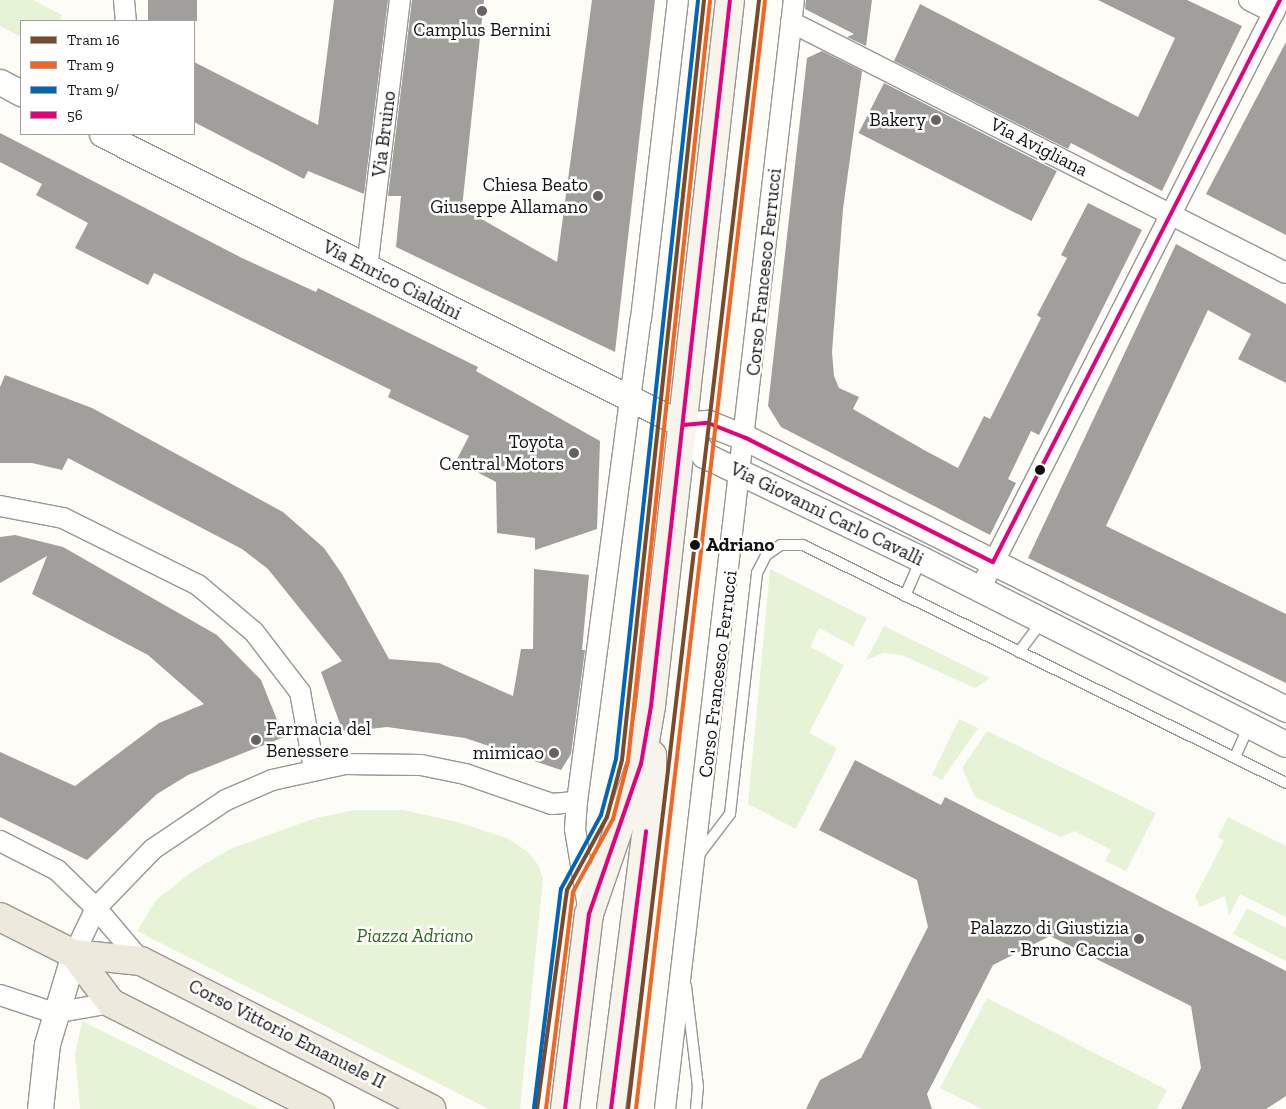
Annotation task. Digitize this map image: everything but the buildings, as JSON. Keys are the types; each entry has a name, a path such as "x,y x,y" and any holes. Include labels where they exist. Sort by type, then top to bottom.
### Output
{"main road":[{"path":"565,1109 589,914 640,764 651,706 730,0"},
{"path":"611,1109 652,789 651,706"},
{"name":"Corso Vittorio Emanuele II","path":"0,917 74,954 142,960 431,1109"},
{"name":"Corso Vittorio Emanuele II","path":"74,954 111,1003 320,1109"}],"street":[{"path":"124,0 126,20"},
{"name":"Via Bruino","path":"367,268 400,0"},
{"path":"589,914 575,829 577,802 630,400 678,0"},
{"name":"Corso Francesco Ferrucci","path":"666,1109 746,438 794,0"},
{"path":"980,589 1173,215 1277,6 1249,0"},
{"name":"Via Avigliana","path":"791,22 1286,272"},
{"path":"0,82 20,92"},
{"name":"Via Enrico Cialdini","path":"106,135 135,142 367,268 683,425"},
{"name":"Via Giovanni Carlo Cavalli","path":"683,425 708,423 746,438 1286,709"},
{"name":"Via Giovanni Carlo Cavalli","path":"683,425 704,455 921,559 1286,744"},
{"path":"0,506 63,518 198,585 254,632 300,692 314,768"},
{"path":"40,1109 54,1013 74,954 96,908 123,876 190,822 254,788 314,768 377,762 421,765 465,774 552,804 577,802"},
{"name":"Corso Vittorio Emanuele II","path":"0,841 57,870 96,908 142,960"},
{"path":"0,995 54,1013 111,1003"}],"lane":[{"path":"696,860 730,814 757,573 766,555 781,545 802,545 1286,783"},
{"path":"905,596 921,559"},
{"path":"1020,652 1042,621"},
{"path":"1235,757 1249,726"},
{"path":"683,960 698,1086 696,1109"}],"green space":[{"path":"0,0 33,0 62,15 60,20 20,20 20,36 0,26"},
{"path":"770,569 867,618 853,646 819,628 810,647 844,665 809,733 837,748 796,829 748,804"},
{"path":"884,626 990,678 975,688 902,655 884,653 866,660"},
{"path":"959,719 978,728 942,780 932,775"},
{"path":"987,731 1156,813 1126,871 1105,861 1111,850 1075,831 1061,837 975,797 962,768"},
{"name":"Piazza Adriano","path":"355,810 403,810 457,822 507,838 528,852 539,866 543,879 520,1109 489,1109 137,931 156,900 193,871 230,849 316,818"},
{"path":"1228,817 1286,846 1286,917 1240,894 1229,916 1225,896 1200,907 1195,897 1224,841 1218,837"},
{"path":"1247,908 1286,928 1286,961 1233,934"},
{"path":"987,998 1167,1090 1157,1109 982,1109 940,1088"},
{"path":"82,1021 260,1109 80,1109 75,1055"}],"tram line":[{"name":"9/","path":"534,1108 561,889 601,815 616,759 698,0"},
{"name":"16","path":"537,1109 567,890 607,817 622,760 704,0"},
{"name":"16","path":"628,1109 759,0"},
{"name":"9","path":"546,1109 573,892 613,819 628,761 710,1"},
{"name":"9","path":"636,1109 765,1"}],"transit line":[{"name":"56","path":"565,1109 589,914 641,764 651,706 730,0"},
{"name":"56","path":"683,425 708,423 746,438 993,562 1280,0"},
{"name":"56","path":"611,1109 646,831"}],"place":[{"name":"Camplus Bernini","path":"482,11"},
{"name":"Bakery","path":"936,120"},
{"name":"Chiesa Beato Giuseppe Allamano","path":"598,196"},
{"name":"Toyota Central Motors","path":"574,453"},
{"name":"Adriano","path":"695,545"},
{"name":"Farmacia del Benessere","path":"256,740"},
{"name":"mimicao","path":"554,753"},
{"name":"Palazzo di Giustizia - Bruno Caccia","path":"1139,939"}]}
